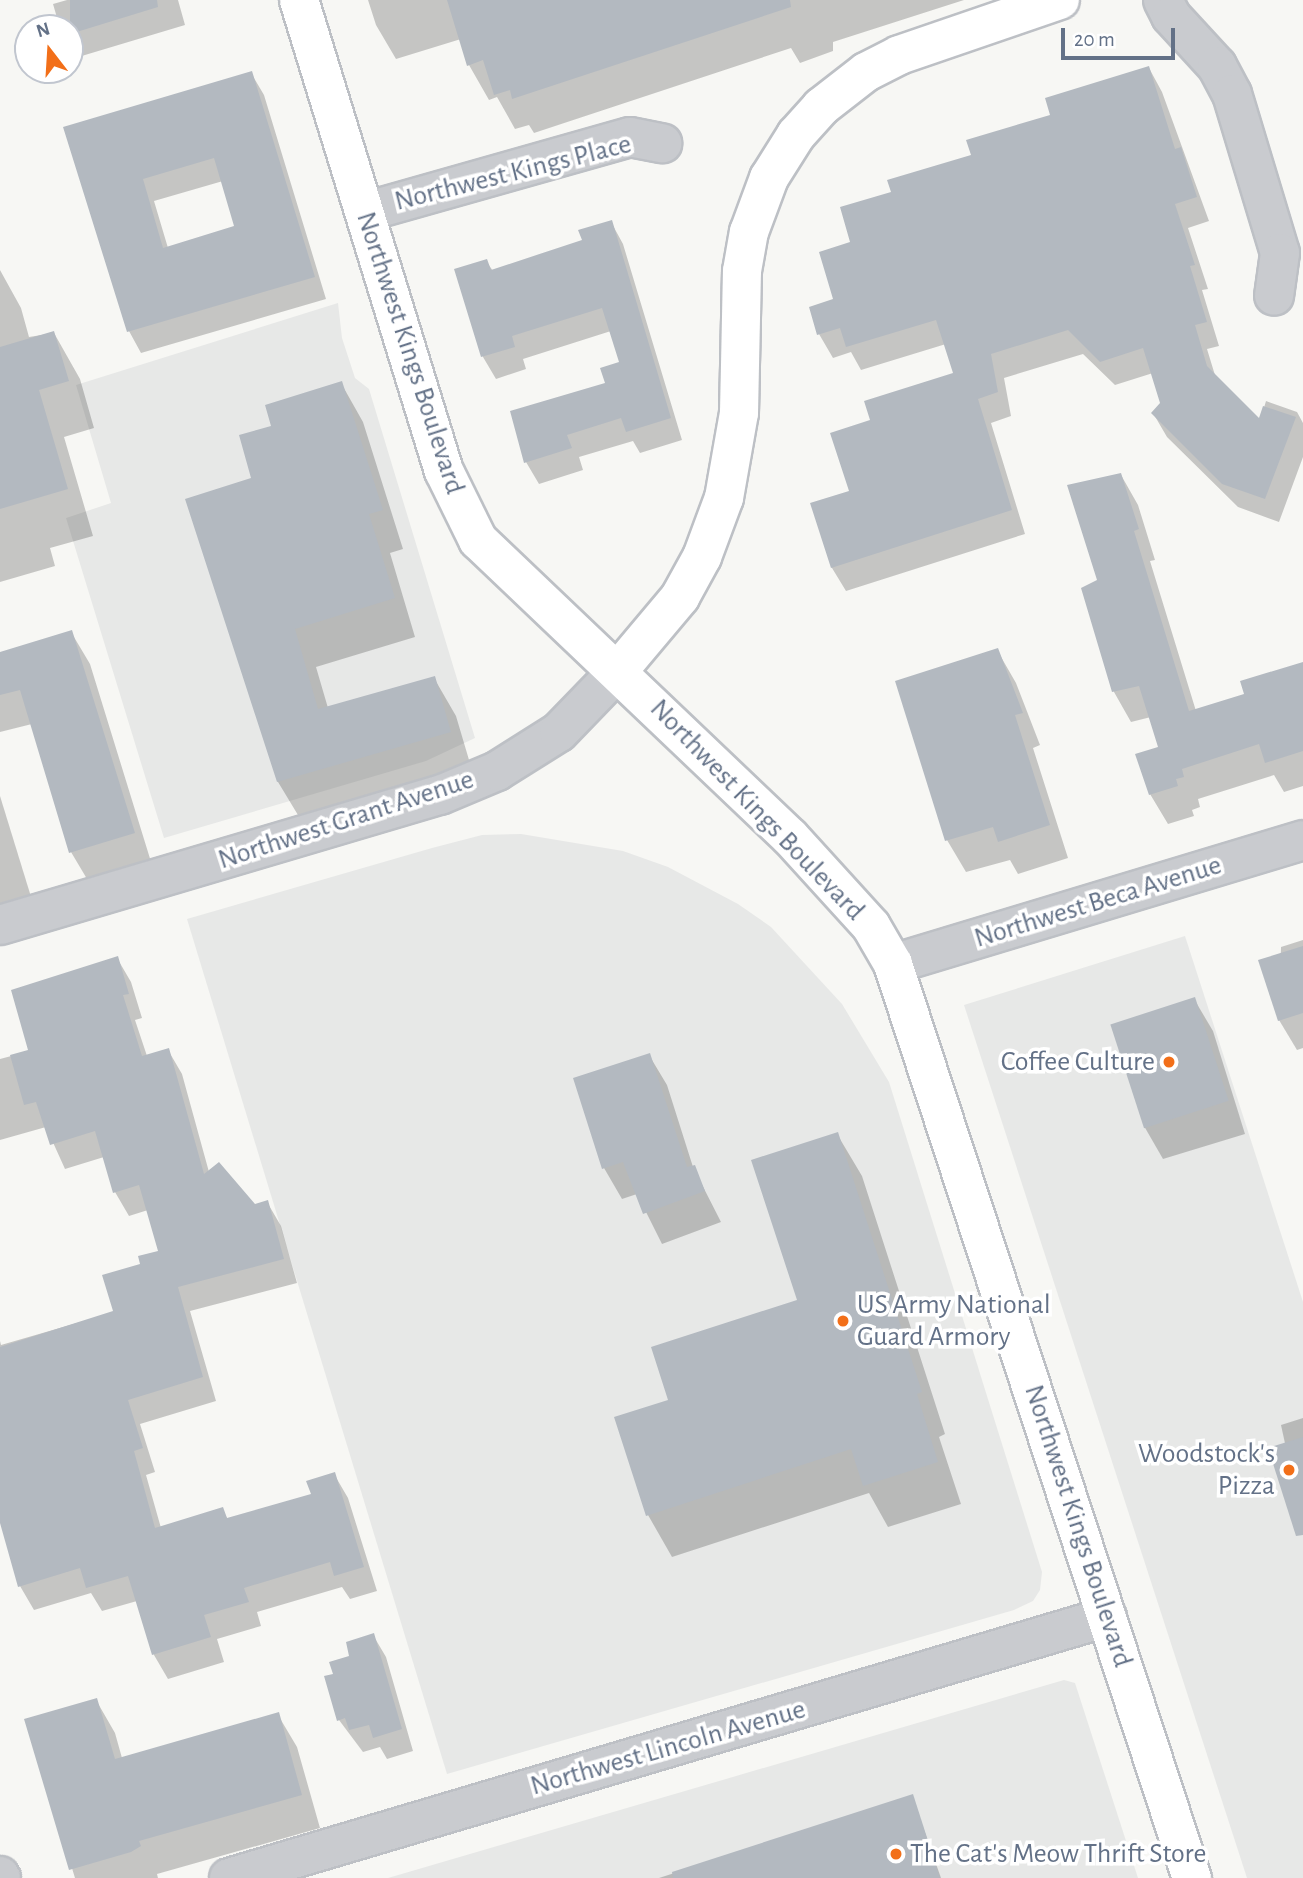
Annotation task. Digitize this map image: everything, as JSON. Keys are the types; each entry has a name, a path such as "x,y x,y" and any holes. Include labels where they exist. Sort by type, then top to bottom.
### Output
{"main road":[{"name":"Northwest Kings Boulevard","path":"299,0 365,212 415,386 460,512 478,540 516,580 618,671 836,886 871,926 893,964 1192,1878"},
{"name":"Northwest Grant Avenue","path":"618,671 680,597 702,557 724,498 739,413 742,271 749,232 769,178 796,135 821,107 866,72 899,55 1060,0"}],"street":[{"path":"1163,0 1171,16 1217,66 1232,94 1280,253 1274,296"},
{"name":"Northwest Kings Place","path":"365,212 630,137 662,143"},
{"name":"Northwest Grant Avenue","path":"0,925 440,795 497,771 559,732 618,671"},
{"name":"Northwest Beca Avenue","path":"893,964 1303,840"},
{"name":"Northwest Lincoln Avenue","path":"229,1878 1107,1617"}],"shaded area":[{"path":"338,303 342,338 355,378 369,389 475,738 426,761 164,838 66,518 111,503 76,385"},
{"path":"521,834 623,851 668,867 738,904 771,927 842,1004 889,1082 1042,1572 1040,1590 1033,1601 1014,1610 447,1774 187,919 482,835"},
{"path":"1185,936 1303,1302 1303,1878 1247,1878 964,1005"},
{"path":"1064,1680 1075,1683 1138,1878 388,1878"}],"building":[{"path":"70,0 157,0 158,7 84,30 84,14 70,14"},
{"path":"447,0 790,0 791,7 512,99 510,90 494,95 483,60 467,66"},
{"path":"1149,66 1175,149 1181,147 1197,197 1175,204 1195,265 1190,266 1207,322 1195,325 1207,366 1259,418 1263,406 1296,417 1265,499 1222,484 1151,413 1160,403 1143,348 1100,362 1068,330 991,354 998,392 978,399 1012,510 831,568 810,503 849,491 830,433 870,420 864,401 953,373 936,320 846,347 840,328 817,335 809,307 833,299 819,252 850,242 840,207 891,192 887,180 971,155 966,140 1050,115 1045,98"},
{"path":"252,71 315,277 127,332 63,127","holes":["214,158 234,226 163,248 143,179"]},
{"path":"612,220 671,418 626,432 621,418 567,435 572,448 524,463 510,411 605,383 600,368 619,362 602,308 512,336 515,347 481,357 454,269 487,259 491,270 582,240 578,230"},
{"path":"54,331 69,381 39,390 68,489 0,509 0,347"},
{"path":"342,381 383,510 369,514 395,598 295,629 318,709 435,676 451,732 277,782 185,499 251,478 239,435 271,426 265,405"},
{"path":"1121,473 1139,529 1134,531 1189,711 1244,694 1240,681 1303,662 1303,751 1265,763 1259,744 1182,769 1184,777 1176,779 1178,786 1149,795 1135,754 1158,747 1139,686 1112,692 1081,588 1097,580 1067,485"},
{"path":"72,630 135,833 69,853 20,690 0,695 0,652"},
{"path":"998,648 1023,713 1015,715 1050,825 998,842 993,827 945,841 895,681"},
{"path":"1303,946 1303,1013 1278,1021 1258,960"},
{"path":"118,956 129,994 123,995 142,1056 169,1048 204,1174 219,1162 255,1204 268,1200 284,1259 178,1287 203,1377 128,1400 143,1448 134,1451 155,1528 223,1507 227,1518 311,1494 306,1481 335,1472 364,1567 334,1576 330,1562 244,1588 249,1602 204,1615 211,1637 152,1655 128,1576 86,1588 80,1568 18,1587 0,1523 0,1347 113,1311 102,1275 140,1264 138,1256 158,1251 139,1185 113,1193 95,1131 50,1145 36,1102 24,1105 10,1055 28,1050 11,990"},
{"name":"Coffee Culture","path":"1195,997 1229,1101 1144,1128 1110,1025"},
{"path":"650,1053 687,1167 695,1165 705,1191 643,1214 623,1162 602,1169 573,1078"},
{"name":"US Army National Guard Armory","path":"838,1132 922,1392 917,1394 938,1462 863,1486 851,1449 646,1516 614,1417 668,1400 651,1347 797,1300 751,1160"},
{"name":"Woodstock's Pizza","path":"1303,1437 1303,1535 1296,1536 1268,1448"},
{"path":"374,1633 402,1729 373,1738 369,1725 349,1730 345,1718 337,1721 324,1676 333,1674 329,1662 349,1656 346,1642"},
{"path":"97,1698 115,1759 279,1712 302,1795 139,1841 141,1846 131,1852 69,1870 24,1719"},
{"path":"913,1794 940,1878 673,1878 672,1872"}],"place":[{"name":"Coffee Culture","path":"1169,1062"},
{"name":"US Army National Guard Armory","path":"843,1321"},
{"name":"Woodstock's Pizza","path":"1289,1470"},
{"name":"The Cat's Meow Thrift Store","path":"896,1854"}]}
